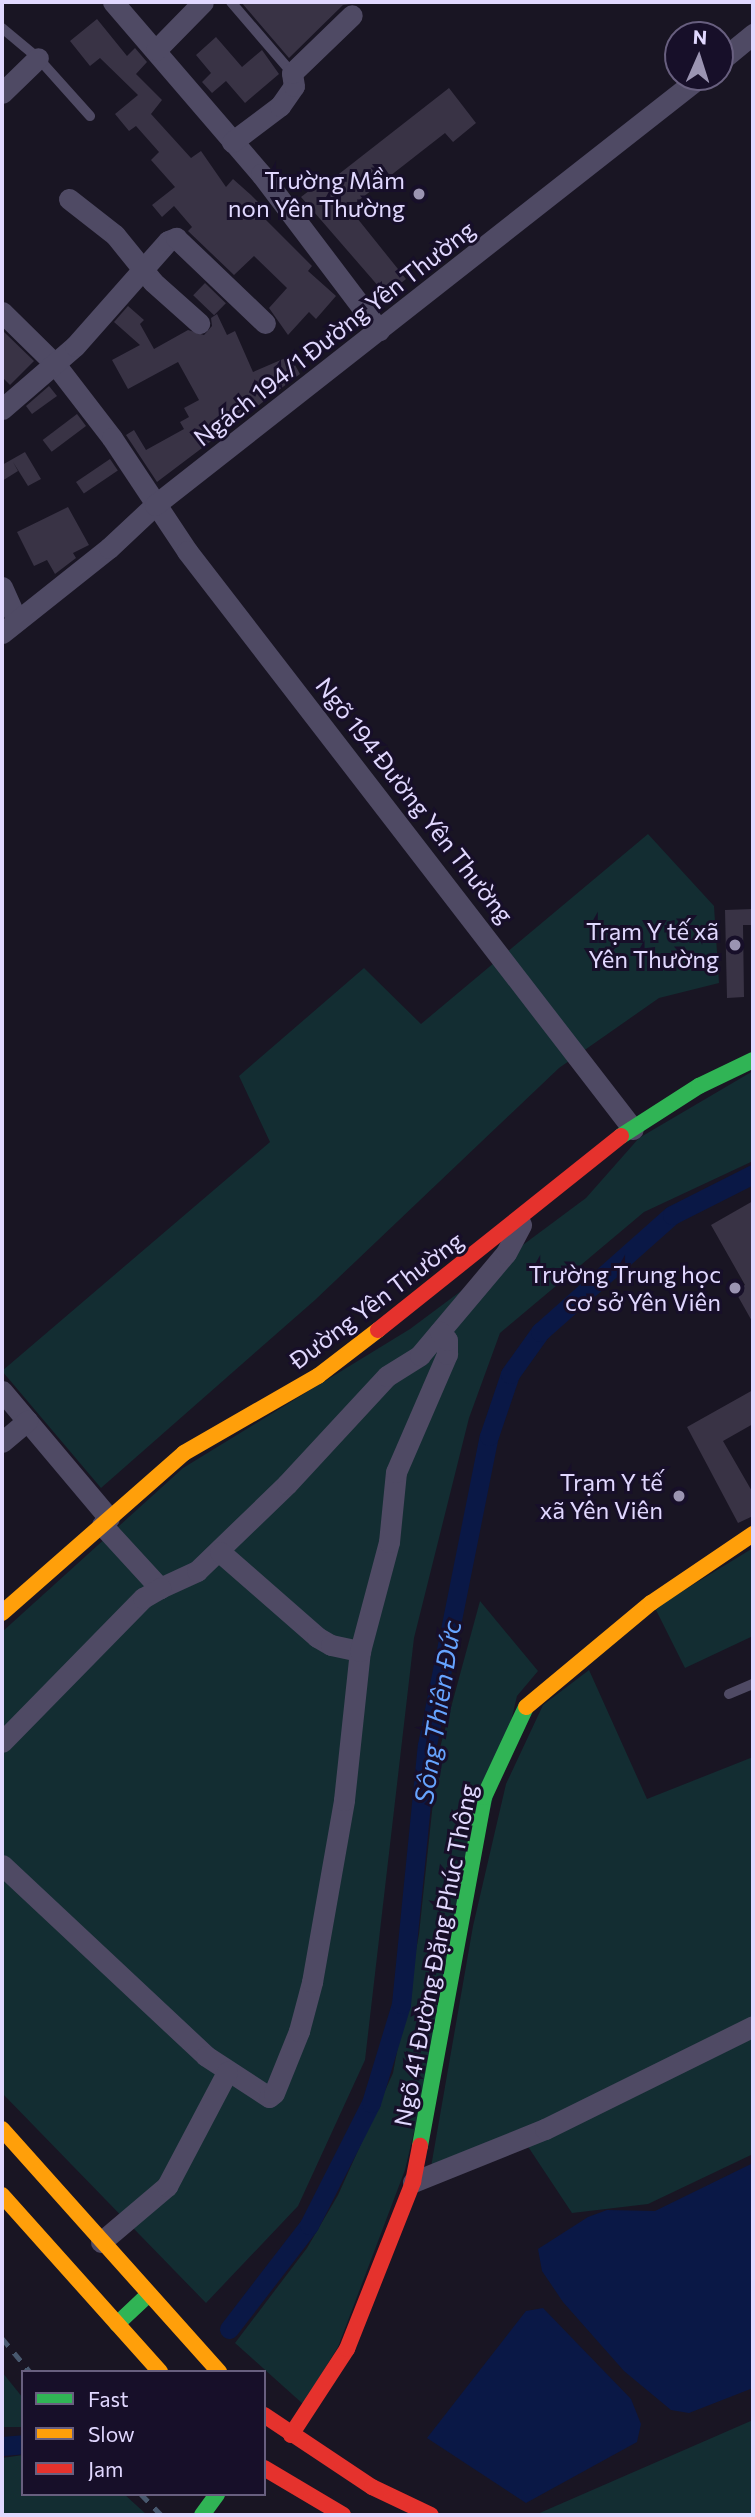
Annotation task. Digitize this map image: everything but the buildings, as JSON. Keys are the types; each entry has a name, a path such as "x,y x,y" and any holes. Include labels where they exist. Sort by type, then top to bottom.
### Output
{"main road":[{"name":"Đường Yên Thường","path":"9,1606 184,1452 318,1377 525,1217 610,1143 699,1086 753,1060"},
{"name":"Ngõ 41 Đường Đặng Phúc Thông","path":"291,2435 347,2349 413,2182 484,1797 529,1700 651,1603 753,1536"},
{"path":"2,2129 217,2370"},
{"path":"2,2195 158,2370"},
{"path":"117,2324 149,2294"},
{"path":"266,2416 372,2487 431,2515"},
{"path":"266,2469 343,2515"},
{"path":"202,2515 216,2496"}],"street":[{"path":"113,2 232,142 379,330"},
{"path":"156,50 203,2"},
{"path":"232,142 280,106 295,86 292,73 352,15"},
{"path":"734,50 753,34"},
{"path":"2,93 38,58"},
{"name":"Ngách 194/1 Đường Yên Thường","path":"10,627 155,505 682,91"},
{"path":"69,199 115,235 145,268 153,282 199,323"},
{"path":"2,408 55,364 176,238 265,323"},
{"name":"Ngõ 194 Đường Yên Thường","path":"2,312 55,364 112,438 155,505 633,1129"},
{"path":"2,587 10,627"},
{"path":"5,1733 143,1598 197,1571 220,1552 387,1376 421,1355 506,1253 525,1217"},
{"path":"2,1865 227,2072 269,2097 299,2031 338,1838 359,1651 389,1542 396,1472 447,1354 447,1340 440,1332"},
{"path":"2,1391 160,1588"},
{"path":"2,1442 27,1421"},
{"path":"220,1552 317,1637 331,1645 359,1651"},
{"path":"2,1584 9,1606"},
{"path":"413,2182 545,2129 753,2026"},
{"path":"102,2242 124,2227 167,2186 227,2072"}],"lane":[{"path":"231,2 292,73"},
{"path":"2,28 38,58 90,116"},
{"path":"730,1694 753,1684"}],"green space":[{"path":"648,834 714,906 719,983 659,998 559,1068 315,1300 101,1488 2,1371 270,1142 239,1076 364,968 421,1024"},
{"path":"753,1071 753,1161 644,1212 500,1333 469,1418 414,1638 365,2060 298,2206 206,2303 2,2093 2,1632 183,1468 410,1329 586,1198 639,1138"},
{"path":"753,1548 753,1636 685,1668 655,1608"},
{"path":"480,1601 538,1671 517,1696 405,2170 338,2347 303,2404 235,2343 307,2248 338,2195 393,2073 419,1934 438,1755"},
{"path":"589,1670 647,1799 753,1757 753,2154 648,2204 572,2213 517,2130 431,2167 473,1926 506,1784 543,1705"},
{"path":"2,2372 21,2396 21,2427 2,2427"},
{"path":"753,2420 753,2515 535,2515"},
{"path":"21,2455 21,2496 126,2496 147,2515 2,2515 2,2458"}],"water":[{"path":"753,2163 753,2388 689,2413 671,2410 624,2371 563,2302 542,2271 538,2249 588,2217 607,2210 655,2211"},
{"path":"543,2308 631,2399 641,2424 637,2442 526,2503 427,2438 526,2311"}],"waterway":[{"name":"Sông Thiên Đức","path":"229,2329 309,2225 371,2103 401,2004 427,1745 489,1436 510,1374 540,1332 672,1215 753,1174"},
{"name":"Sông Thiên Đức","path":"2,2446 21,2444"}],"railway":[{"path":"2,2338 28,2370"},
{"path":"143,2496 161,2515"}],"traffic: fast":[{"path":"621,1136 699,1086 753,1060"},
{"path":"420,2146 484,1797 526,1707"},
{"path":"117,2324 149,2294"},
{"path":"202,2515 216,2496"}],"traffic: slow":[{"path":"2,1613 184,1453 318,1376 378,1330"},
{"path":"526,1707 651,1603 753,1534"},
{"path":"2,2129 217,2370"},
{"path":"2,2195 158,2370"}],"traffic: jam":[{"path":"378,1330 621,1136"},
{"path":"291,2435 347,2349 413,2182 420,2146"},
{"path":"266,2416 372,2487 431,2515"},
{"path":"266,2469 343,2515"}],"place":[{"name":"Trường Mầm non Yên Thường","path":"419,194"},
{"name":"Trạm Y tế xã Yên Thường","path":"735,945"},
{"name":"Trường Trung học cơ sở Yên Viên","path":"735,1288"},
{"name":"Trạm Y tế xã Yên Viên","path":"679,1496"}]}
